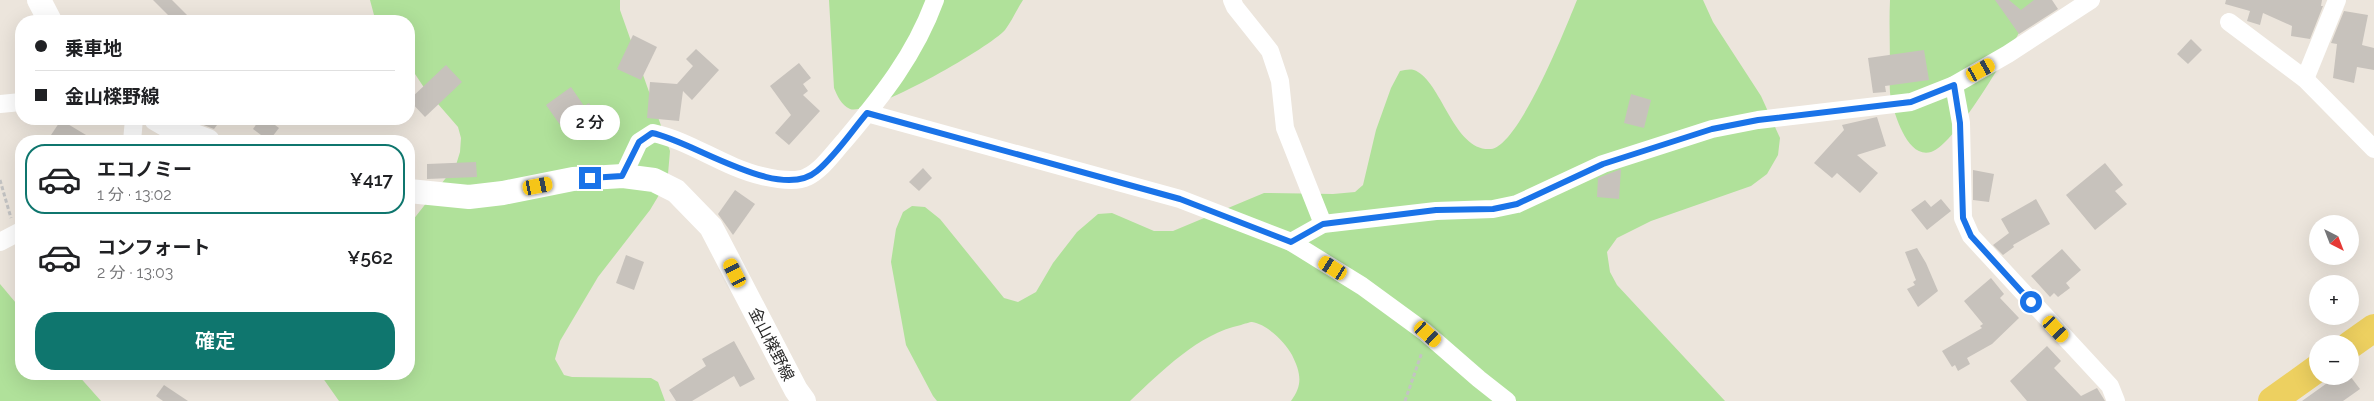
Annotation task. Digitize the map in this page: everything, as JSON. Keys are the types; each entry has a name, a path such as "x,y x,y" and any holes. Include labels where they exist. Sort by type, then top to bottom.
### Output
{"main road":[{"path":"39,0 47,15"},
{"path":"166,125 192,135"},
{"name":"金山檪野線","path":"415,192 469,197 503,193 574,179 622,176 654,180 676,191 711,226 796,390 804,401"},
{"path":"2359,339 2374,328"},
{"path":"2272,401 2309,374"}],"street":[{"path":"622,176 639,142 652,133 686,143 722,162 762,176 788,180 806,178 817,172 904,66 927,22 935,0"},
{"path":"1232,0 1235,8 1270,51 1280,80 1285,128 1323,224"},
{"path":"1291,242 1323,224 1436,210 1501,207 1517,204 1603,164 1712,129 1758,120 1911,102 1954,85 2008,54 2091,0"},
{"path":"2306,79 2337,0"},
{"path":"2229,22 2306,79 2374,148"},
{"path":"1954,85 1960,123 1963,218 1971,236 2110,386 2116,401"},
{"path":"0,104 15,103"},
{"path":"867,113 1180,199 1291,242 1362,286 1428,334 1479,379 1508,401"},
{"path":"0,242 15,234"}],"path":[{"path":"0,180 15,221"},
{"path":"1405,401 1428,334"}],"green space":[{"path":"370,0 620,0 620,10 670,151 668,174 662,190 650,210 598,277 560,341 555,359 564,375 572,377 651,378 658,382 665,401 339,401 324,380 415,380 415,217 456,165 460,152 461,138 458,127 425,89 415,74 415,15 374,15"},
{"path":"829,0 1023,0 1005,30 977,51 904,92 862,108 850,109 838,97 834,88"},
{"path":"1577,0 1703,0 1713,22 1761,96 1780,138 1778,155 1767,174 1751,186 1651,221 1617,238 1607,252 1610,272 1617,285 1725,401 1291,401 1299,384 1299,373 1292,355 1275,335 1264,326 1252,322 1210,336 1195,345 1168,366 1130,401 937,401 933,396 906,345 891,262 896,229 903,212 912,206 925,207 940,219 1004,298 1018,302 1036,292 1053,263 1077,232 1098,214 1112,213 1154,231 1173,231 1264,193 1333,194 1355,192 1363,185 1376,130 1391,88 1400,71 1411,70 1418,72 1427,80 1450,117 1468,140 1479,147 1491,149 1502,143 1528,108"},
{"path":"1890,0 2038,0 1973,108 1943,144 1931,152 1923,152 1909,143 1899,125 1890,96"},
{"path":"0,284 15,302 15,380 82,380 101,401 0,401"}],"building":[{"path":"153,0 172,0 187,15 168,15"},
{"path":"1995,0 2009,0 2021,10 2034,0 2052,0 2058,9 2019,34"},
{"path":"2226,0 2322,0 2321,6 2323,6 2310,39 2291,36 2292,26 2263,13 2260,25 2247,21 2250,11 2225,4"},
{"path":"2344,11 2368,15 2362,45 2374,48 2374,70 2357,67 2354,83 2333,78 2337,44 2331,43"},
{"path":"633,35 657,47 641,80 617,69"},
{"path":"2191,39 2202,50 2188,64 2177,54"},
{"path":"696,49 719,70 692,100 683,91 679,121 647,118 650,82 677,84 693,66 686,59"},
{"path":"1924,50 1929,80 1885,86 1886,92 1873,93 1868,58"},
{"path":"799,63 811,78 803,84 808,91 803,95 820,111 789,145 775,133 791,115 770,86"},
{"path":"446,65 462,82 425,117 415,106 415,94"},
{"path":"571,87 584,106 589,103 602,124 588,133 579,118 563,129 546,105"},
{"path":"1631,94 1651,100 1644,128 1624,123"},
{"path":"1877,117 1886,146 1857,155 1878,173 1860,193 1837,173 1832,178 1814,163 1844,130 1842,125"},
{"path":"58,125 69,125 86,135 51,135"},
{"path":"204,125 217,125 214,129"},
{"path":"256,125 275,125 279,128 274,135 261,135 253,129"},
{"path":"476,162 477,177 427,179 427,164"},
{"path":"2105,163 2123,185 2115,191 2127,204 2095,230 2066,195"},
{"path":"923,168 932,178 919,191 909,182"},
{"path":"1621,169 1619,199 1597,197 1598,178"},
{"path":"1973,170 1994,174 1989,202 1973,200"},
{"path":"735,190 755,204 733,235 718,214"},
{"path":"1941,199 1951,211 1927,230 1911,210 1925,200 1931,207"},
{"path":"2036,199 2050,224 2013,245 2014,247 2003,255 1993,245 2009,233 2001,219"},
{"path":"1917,248 1926,263 1938,291 1918,307 1907,289 1915,285 1913,282 1916,280 1905,252"},
{"path":"2062,249 2081,270 2066,283 2070,288 2058,297 2054,293 2050,297 2031,276"},
{"path":"626,255 644,262 634,290 616,283"},
{"path":"1991,278 2004,294 2000,298 2019,318 1992,344 1967,358 1970,364 1958,371 1955,365 1952,367 1942,351 1982,328 1980,326 1983,324 1964,301"},
{"path":"734,341 755,379 740,387 734,376 692,401 676,401 669,390 706,366 702,359"},
{"path":"2047,346 2061,361 2054,368 2081,396 2097,388 2105,401 2027,401 2010,381"},
{"path":"164,385 188,401 163,401 156,396"},
{"path":"2324,385 2357,385 2360,389 2343,401 2302,401"}],"route":[{"path":"590,178 622,176 639,142 652,133 686,143 722,162 762,176 788,180 806,178 817,172 867,113 1180,199 1291,242 1323,224 1436,210 1493,209 1517,204 1603,164 1634,152 1712,129 1758,120 1911,102 1954,85 1960,123 1963,218 1971,236 2031,302"}]}
